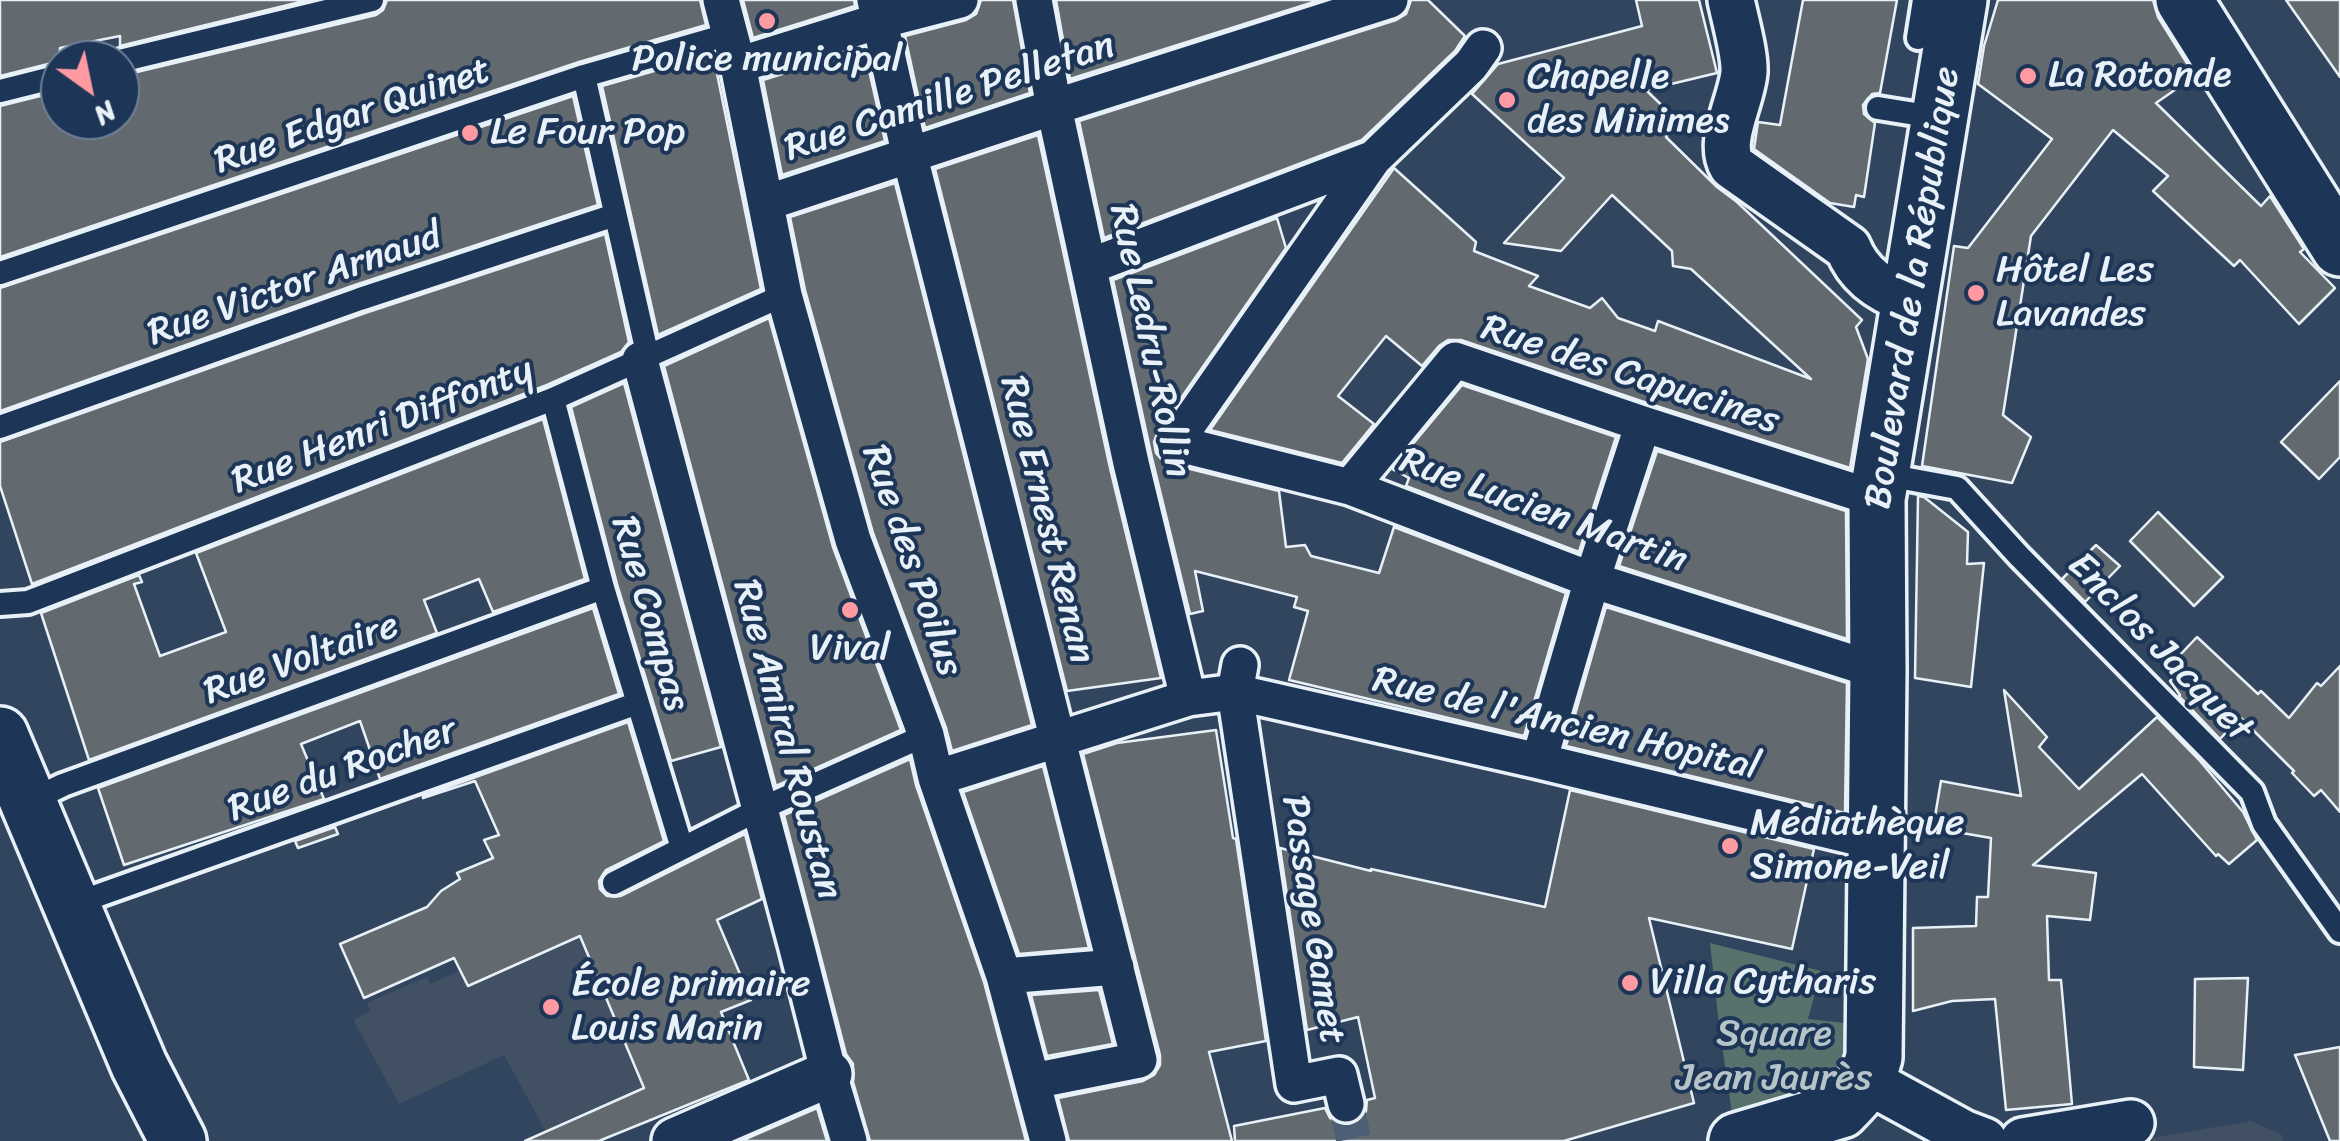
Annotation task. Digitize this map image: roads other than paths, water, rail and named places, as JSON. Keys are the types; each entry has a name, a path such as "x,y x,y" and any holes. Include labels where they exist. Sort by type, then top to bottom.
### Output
{"street":[{"path":"730,33 960,0"},
{"name":"Rue Ledru-Rollin","path":"1034,0 1132,463 1188,698"},
{"name":"Rue Camille Pelletan","path":"766,204 1390,0"},
{"path":"1731,0 1744,70 1726,156 1732,166 1848,248 1856,266 1888,293 1913,276"},
{"name":"Boulevard de la République","path":"1871,1069 1878,486 1959,0"},
{"path":"2184,0 2340,248"},
{"name":"Rue Ernest Renan","path":"877,11 910,157 1139,1060 1034,1081"},
{"name":"Rue des Poilus","path":"730,33 784,295 853,540 926,735 936,778 1004,976 1048,1141"},
{"path":"1132,463 1175,443 1374,158 1471,65 1483,48"},
{"path":"1090,266 1374,158"},
{"name":"Rue Amiral Roustan","path":"644,359 848,1141"},
{"name":"Rue des Capucines","path":"1350,487 1456,360 1642,424 1878,486"},
{"path":"1539,761 1642,424"},
{"name":"Rue Lucien Martin","path":"1175,443 1350,487 1592,580 1878,671"},
{"path":"936,778 1237,679"},
{"name":"Rue de l'Ancien Hopital","path":"1237,679 1539,761 1876,842"},
{"name":"Passage Gamet","path":"1237,679 1294,1084 1340,1075 1346,1104"},
{"path":"0,735 139,1066 178,1141"},
{"path":"1004,976 1116,966"},
{"path":"1737,1141 1841,1110 1871,1069 1963,1133 1984,1141"},
{"path":"676,1141 828,1074"},
{"path":"2023,1141 2080,1137 2132,1124"}],"lane":[{"path":"140,56 370,0"},
{"path":"1918,38 1924,0"},
{"name":"Rue Edgar Quinet","path":"0,273 584,76 730,33"},
{"path":"584,76 644,359"},
{"path":"0,90 40,81"},
{"path":"1878,108 1940,118"},
{"name":"Rue Victor Arnaud","path":"0,427 360,299 615,215"},
{"name":"Rue Henri Diffonty","path":"0,604 28,602 553,398 784,295"},
{"name":"Rue Compas","path":"553,398 603,588 682,848"},
{"name":"Enclos Jacquet","path":"1878,486 1957,488 2252,792 2264,824 2340,932"},
{"name":"Rue Voltaire","path":"28,802 62,785 603,588"},
{"name":"Rue du Rocher","path":"71,905 638,703"},
{"path":"614,882 760,809 926,735"}],"tunnel":[{"path":"1346,1104 1354,1141"}],"place":[{"name":"Police municipal","path":"767,21"},
{"name":"La Rotonde","path":"2028,76"},
{"name":"Chapelle des Minimes","path":"1507,100"},
{"name":"Le Four Pop","path":"470,133"},
{"name":"Hôtel Les Lavandes","path":"1976,293"},
{"name":"Vival","path":"850,610"},
{"name":"Médiathèque Simone-Veil","path":"1730,846"},
{"name":"Villa Cytharis","path":"1630,983"},
{"name":"École primaire Louis Marin","path":"551,1007"}],"park label":[{"name":"Square Jean Jaurès","path":"1774,1057"}]}
